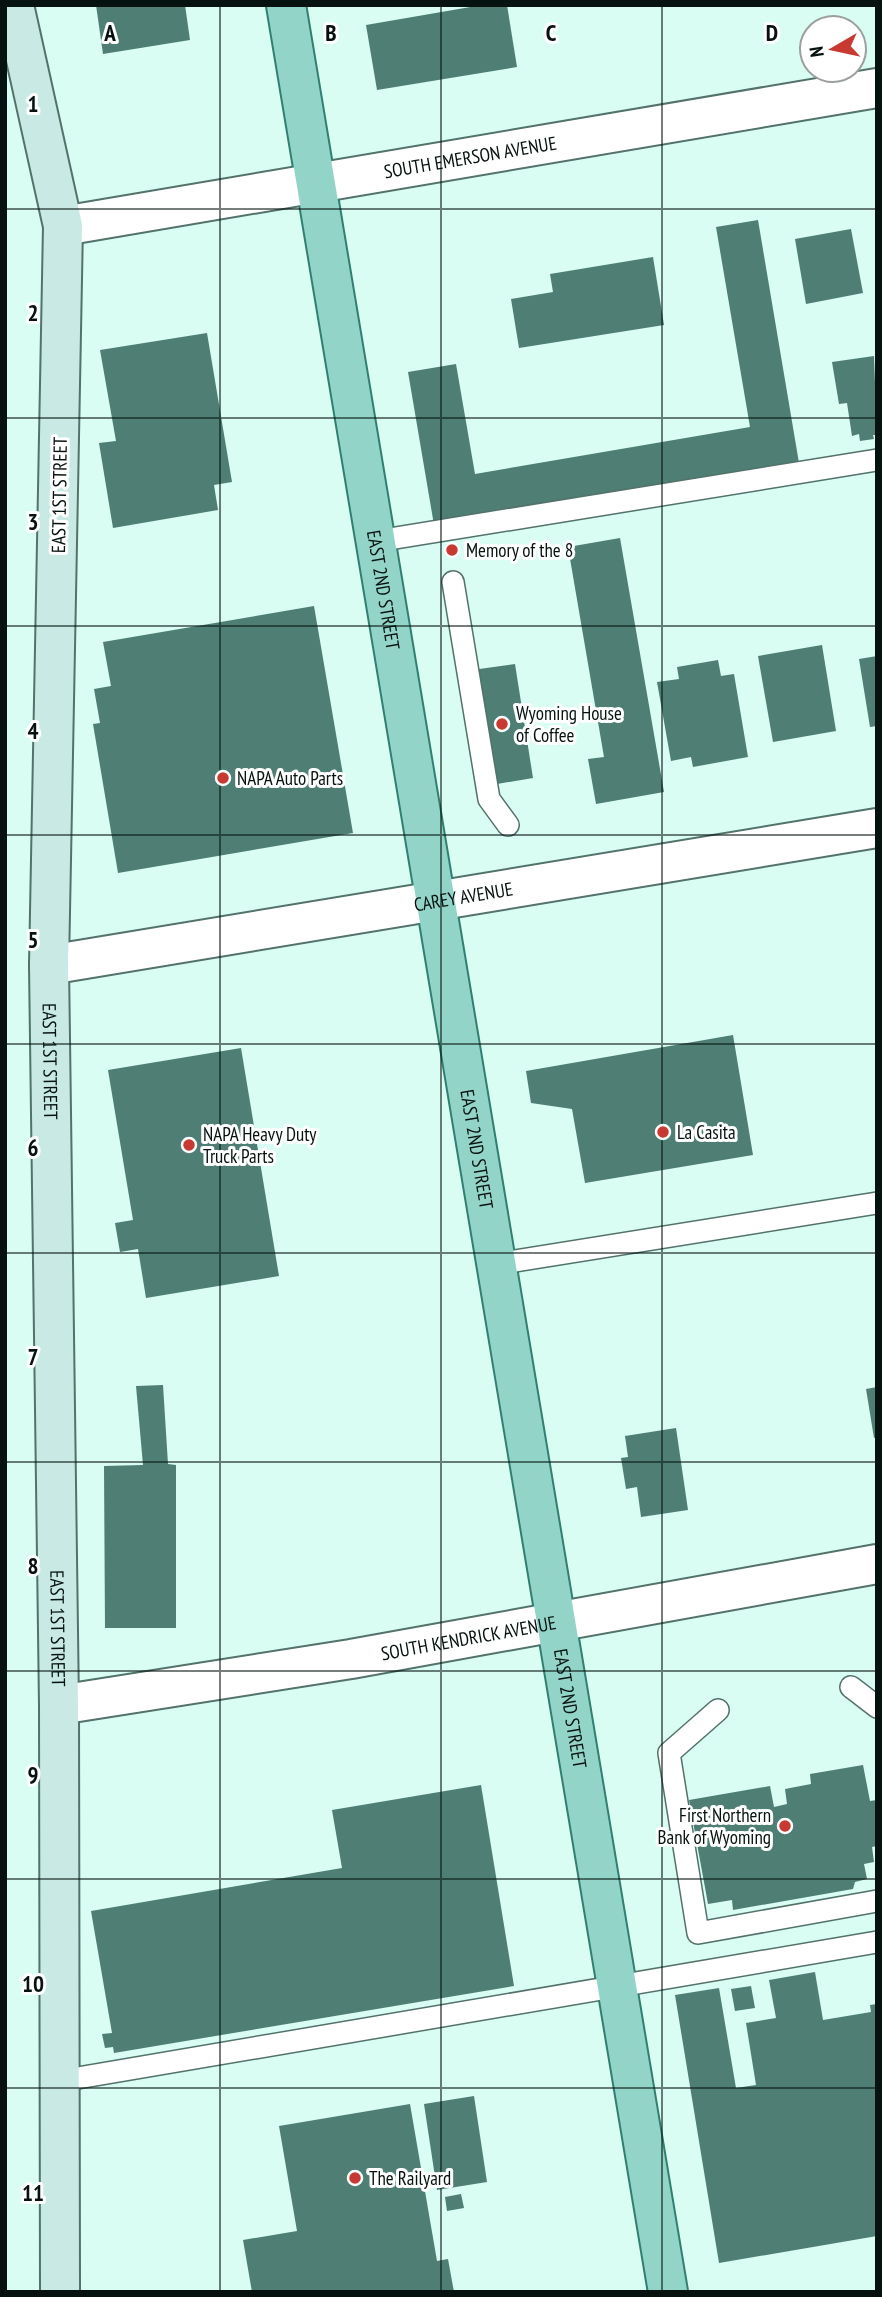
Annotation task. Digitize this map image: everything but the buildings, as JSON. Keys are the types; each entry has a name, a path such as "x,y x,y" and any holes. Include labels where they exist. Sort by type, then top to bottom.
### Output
{"main road":[{"name":"EAST 2ND STREET","path":"286,5 668,2292"}],"street":[{"name":"EAST 1ST STREET","path":"14,5 63,226 49,965 59,1704 60,2292"},
{"name":"SOUTH EMERSON AVENUE","path":"63,226 315,181 877,88"},
{"name":"CAREY AVENUE","path":"49,965 877,828"},
{"name":"SOUTH KENDRICK AVENUE","path":"59,1704 351,1659 877,1564"}],"lane":[{"path":"377,541 877,460"},
{"path":"453,582 489,799 508,825"},
{"path":"496,1264 877,1203"},
{"path":"851,1687 877,1707"},
{"path":"718,1710 669,1753 698,1933 877,1901"},
{"path":"60,2081 877,1942"}],"place":[{"name":"Memory of the 8","path":"452,550"},
{"name":"Wyoming House of Coffee","path":"502,724"},
{"name":"NAPA Auto Parts","path":"223,778"},
{"name":"La Casita","path":"663,1132"},
{"name":"NAPA Heavy Duty Truck Parts","path":"189,1145"},
{"name":"First Northern Bank of Wyoming","path":"785,1826"},
{"name":"The Railyard","path":"355,2178"}]}
